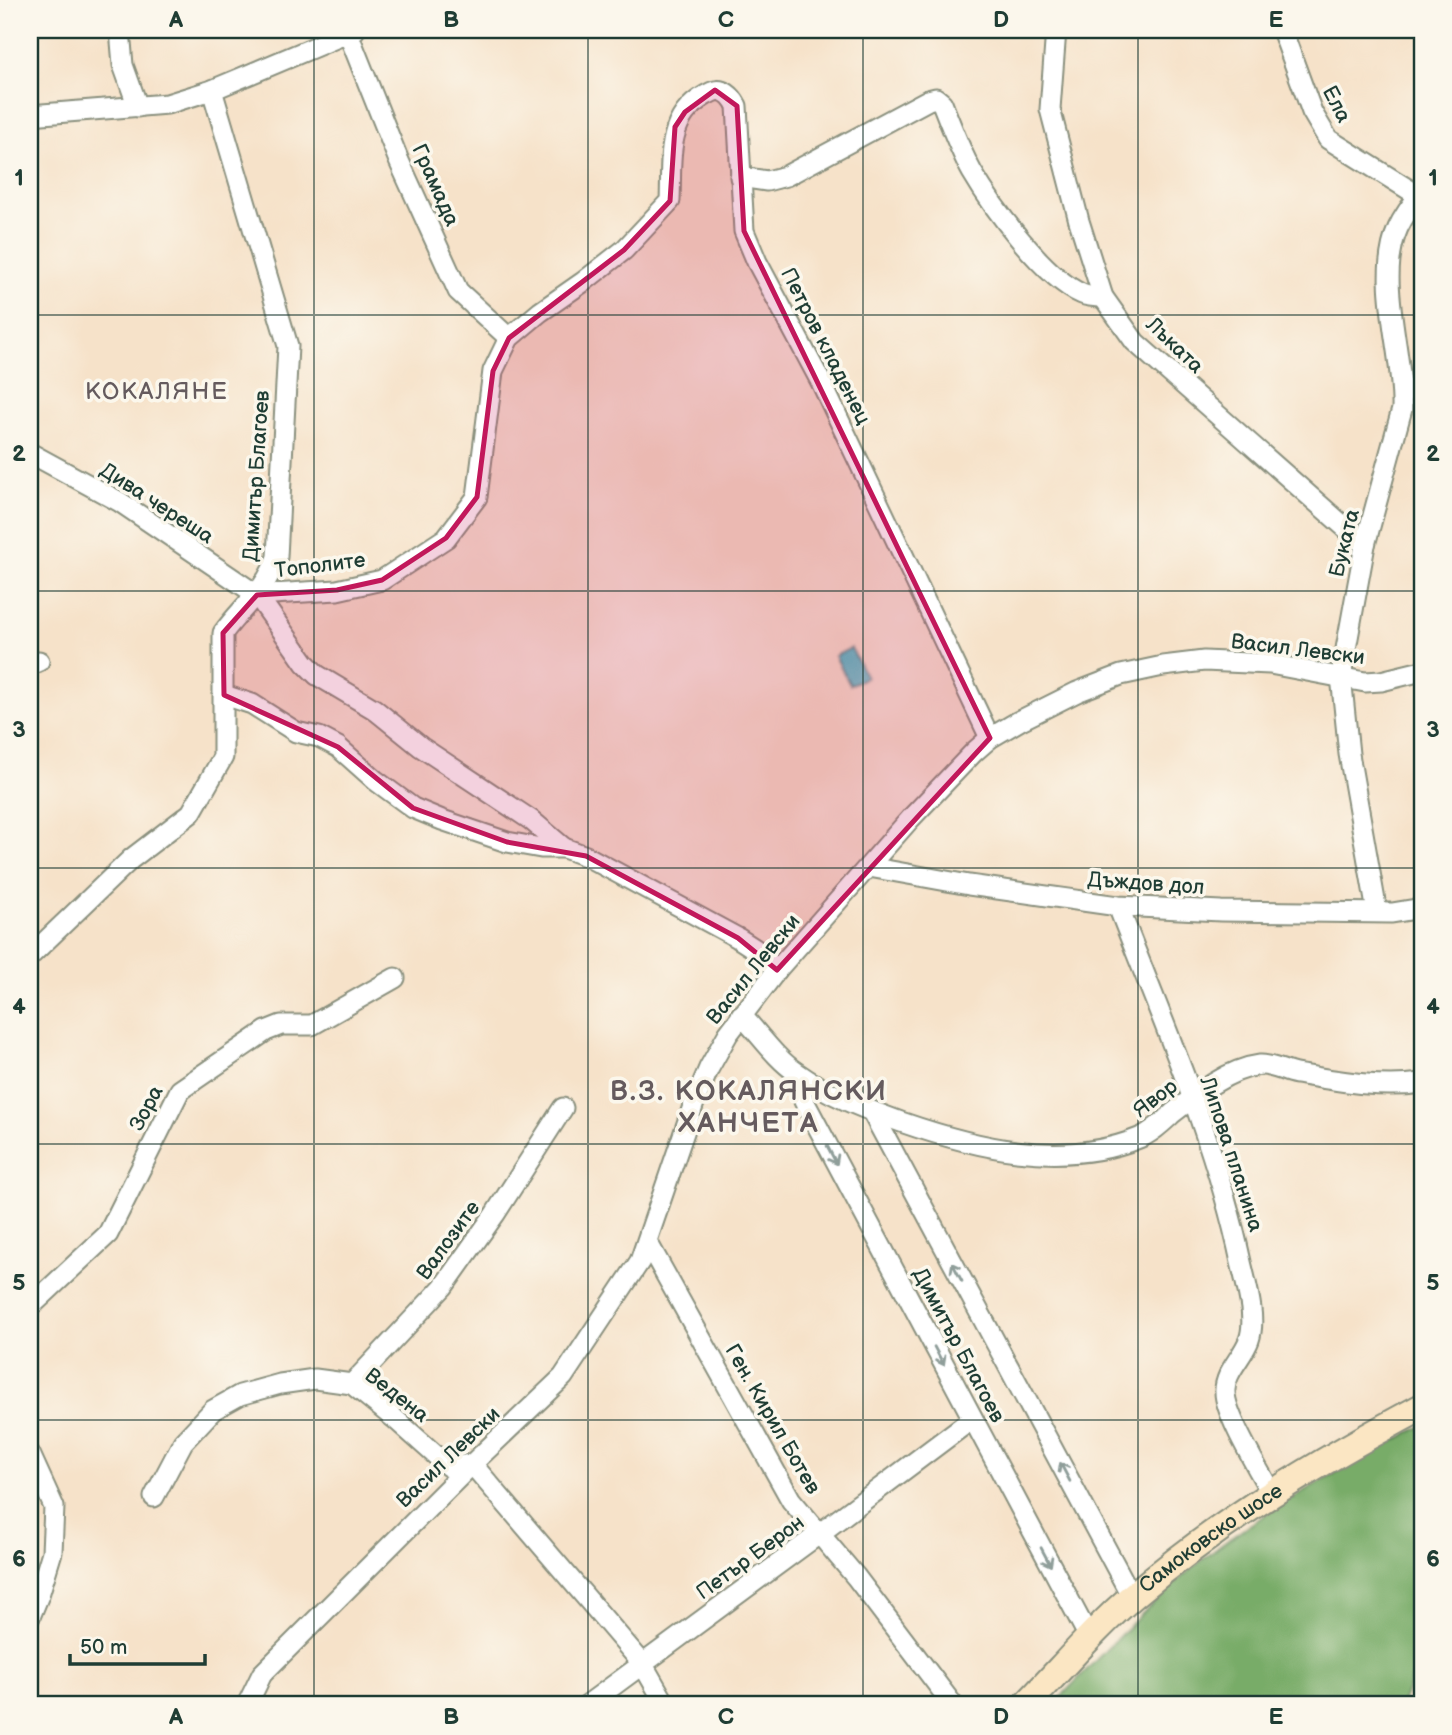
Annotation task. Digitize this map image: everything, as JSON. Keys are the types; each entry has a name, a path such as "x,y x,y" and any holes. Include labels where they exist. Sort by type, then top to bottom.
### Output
{"main road":[{"name":"Самоковско шосе","path":"1026,1705 1132,1597 1206,1537 1318,1464 1422,1407"}],"street":[{"path":"120,30 123,65 138,107"},
{"name":"Лъката","path":"1056,30 1049,109 1103,297 1135,342 1366,545"},
{"name":"Ела","path":"1282,30 1312,112 1328,139 1421,194"},
{"path":"30,115 167,104 212,90 351,31"},
{"name":"Грамада","path":"351,31 399,161 458,291 509,338"},
{"name":"Димитър Благоев","path":"212,90 288,346 277,557 271,576 257,595"},
{"name":"Петров кладенец","path":"670,201 670,153 675,127 685,112 715,90 724,92 732,97 737,106 744,232 821,382 990,738"},
{"path":"740,177 767,181 786,176 936,98 942,103 973,174 1009,225 1049,272 1082,294 1103,297"},
{"name":"Буката","path":"1377,912 1349,754 1341,676 1366,545 1402,409 1403,390 1391,301 1390,256 1399,226 1421,194"},
{"name":"Тополите","path":"30,956 131,859 191,813 223,757 223,633 234,617 257,595 337,590 382,580 446,538 477,497 493,371 509,338 624,250 670,201"},
{"name":"Дива череша","path":"30,453 120,502 257,595"},
{"path":"257,595 305,663 317,675 374,709 421,747 531,820 564,848"},
{"name":"Васил Левски","path":"247,1705 262,1674 563,1377 640,1261 704,1080 728,1034 777,970 948,778 990,738 1077,692 1121,675 1163,666 1204,661 1270,664 1365,682 1422,671"},
{"path":"223,695 252,705 296,732 319,737 338,747 412,808 507,842 541,848 564,848 586,856 738,938 755,949 777,970"},
{"name":"Дъждов дол","path":"869,867 1118,906 1377,912 1422,908"},
{"name":"Липова планина","path":"1118,906 1193,1098 1229,1205 1250,1306 1250,1336 1225,1385 1225,1395 1231,1415 1271,1493"},
{"name":"Зора","path":"30,1307 108,1234 180,1090 266,1031 281,1025 312,1025 395,978"},
{"name":"Димитър Благоев","path":"741,1015 794,1071 818,1086 872,1112 1132,1597"},
{"name":"Явор","path":"872,1112 963,1142 997,1149 1069,1153 1091,1151 1142,1137 1215,1083 1237,1072 1262,1065 1294,1073 1375,1085 1422,1083"},
{"name":"Димитър Благоев","path":"794,1071 804,1101 1090,1639"},
{"name":"Валозите","path":"352,1384 443,1287 495,1214 563,1108"},
{"name":"Ген. Кирил Ботев","path":"648,1243 791,1500 856,1577 953,1705"},
{"name":"Ведена","path":"154,1497 183,1442 213,1410 240,1395 280,1384 315,1379 352,1384 449,1467 472,1464"},
{"name":"Петър Берон","path":"586,1705 972,1419"},
{"path":"30,1618 40,1595 52,1552 54,1507 31,1457"},
{"path":"472,1464 642,1663 666,1705"}],"highlighted area":[{"path":"715,90 737,106 744,231 990,738 777,970 738,938 586,856 507,842 413,808 338,747 224,695 223,633 257,595 337,590 382,580 446,538 477,497 493,371 509,338 624,250 670,201 675,127 685,112"}],"green space":[{"path":"1422,1426 1422,1654 1401,1705 1053,1705 1154,1602 1220,1546 1293,1497"}],"water":[{"path":"851,648 866,677 850,685 835,656"}],"district":[{"name":"КОКАЛЯНЕ","path":"157,391"},
{"name":"В.З. КОКАЛЯНСКИ ХАНЧЕТА","path":"749,1106"}]}
